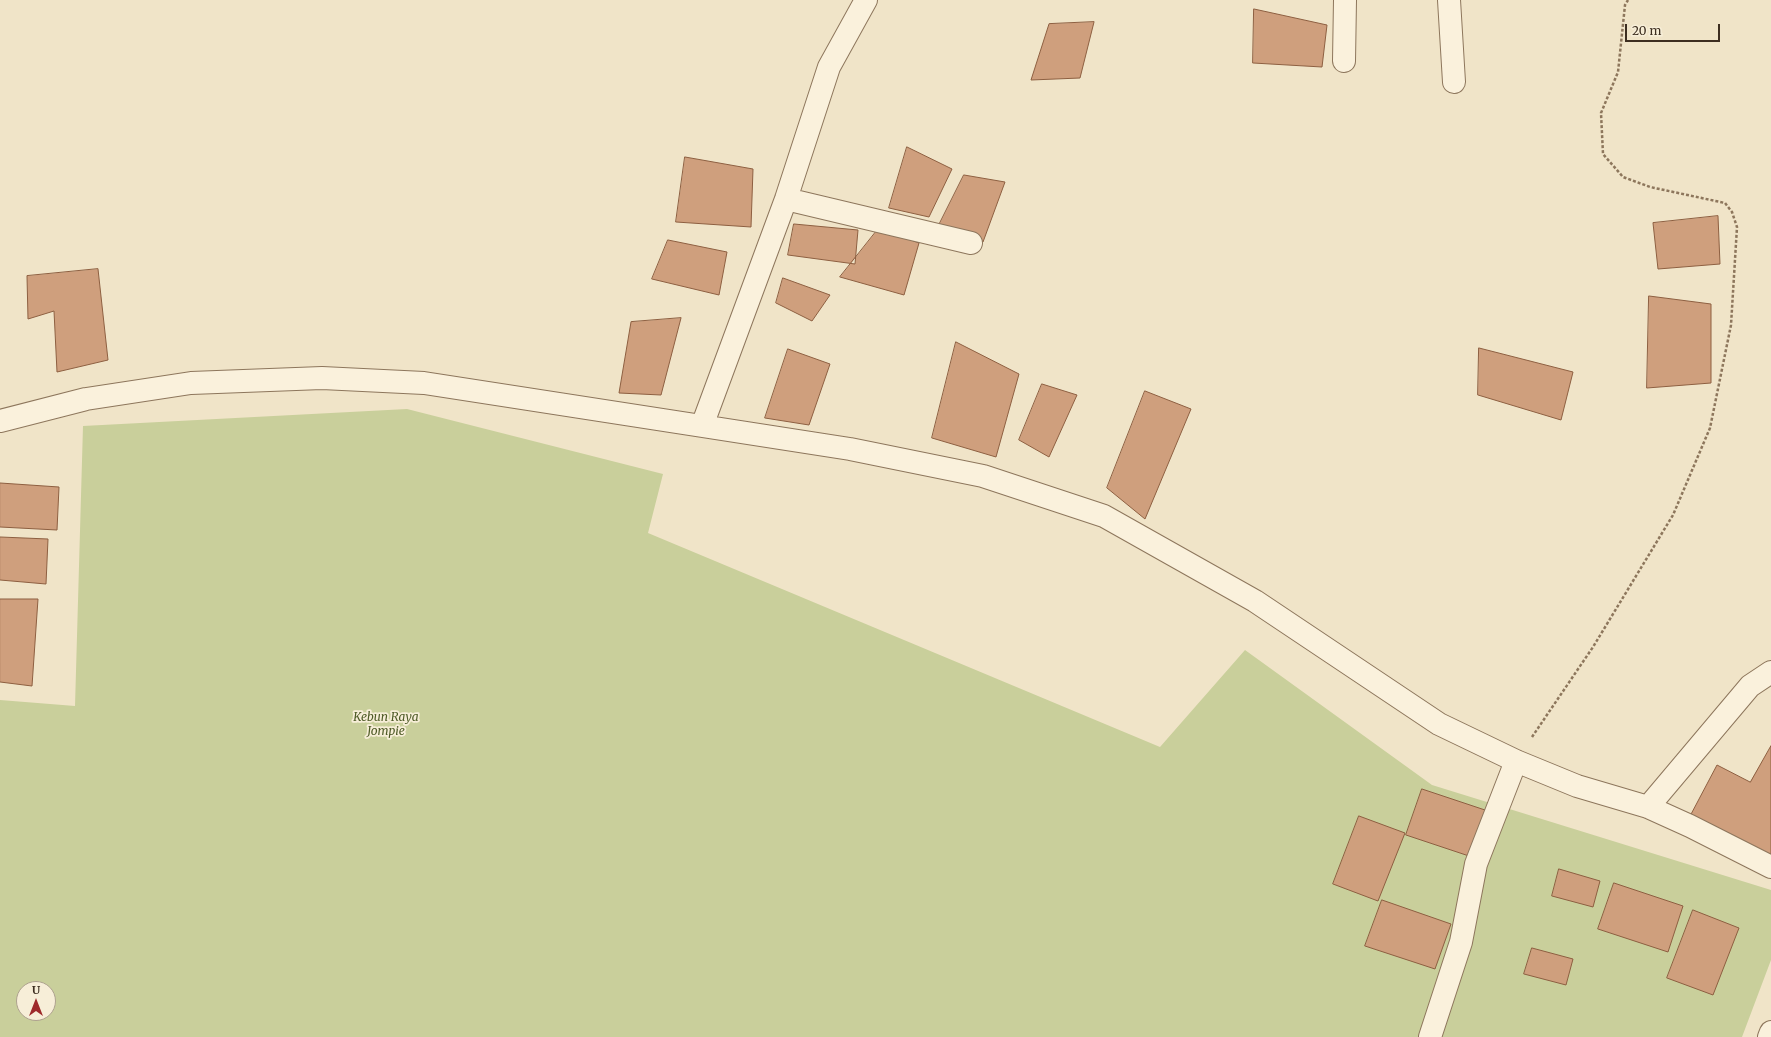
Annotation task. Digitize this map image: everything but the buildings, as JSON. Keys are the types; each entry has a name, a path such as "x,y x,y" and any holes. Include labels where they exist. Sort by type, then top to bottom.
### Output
{"street":[{"path":"702,426 786,199 829,67 866,0"},
{"path":"1344,60 1345,0"},
{"path":"1449,0 1454,82"},
{"path":"786,199 971,243"},
{"path":"0,421 86,399 190,383 322,378 424,383 850,449 983,476 1104,516 1255,601 1439,724 1516,761 1577,786 1648,806 1771,867"},
{"path":"1648,806 1750,686 1771,672"},
{"path":"1430,1037 1460,942 1476,864 1516,761"},
{"path":"1769,1037 1771,1032"}],"path":[{"path":"1516,761 1593,647 1673,515 1710,428 1731,325 1737,227 1732,212 1725,202 1650,187 1623,177 1602,154 1601,113 1618,72 1625,5 1628,0"}],"green space":[{"name":"Kebun Raya Jompie","path":"407,409 663,474 648,533 1160,747 1245,650 1432,785 1771,890 1771,960 1742,1037 0,1037 0,700 75,706 83,426"}]}
